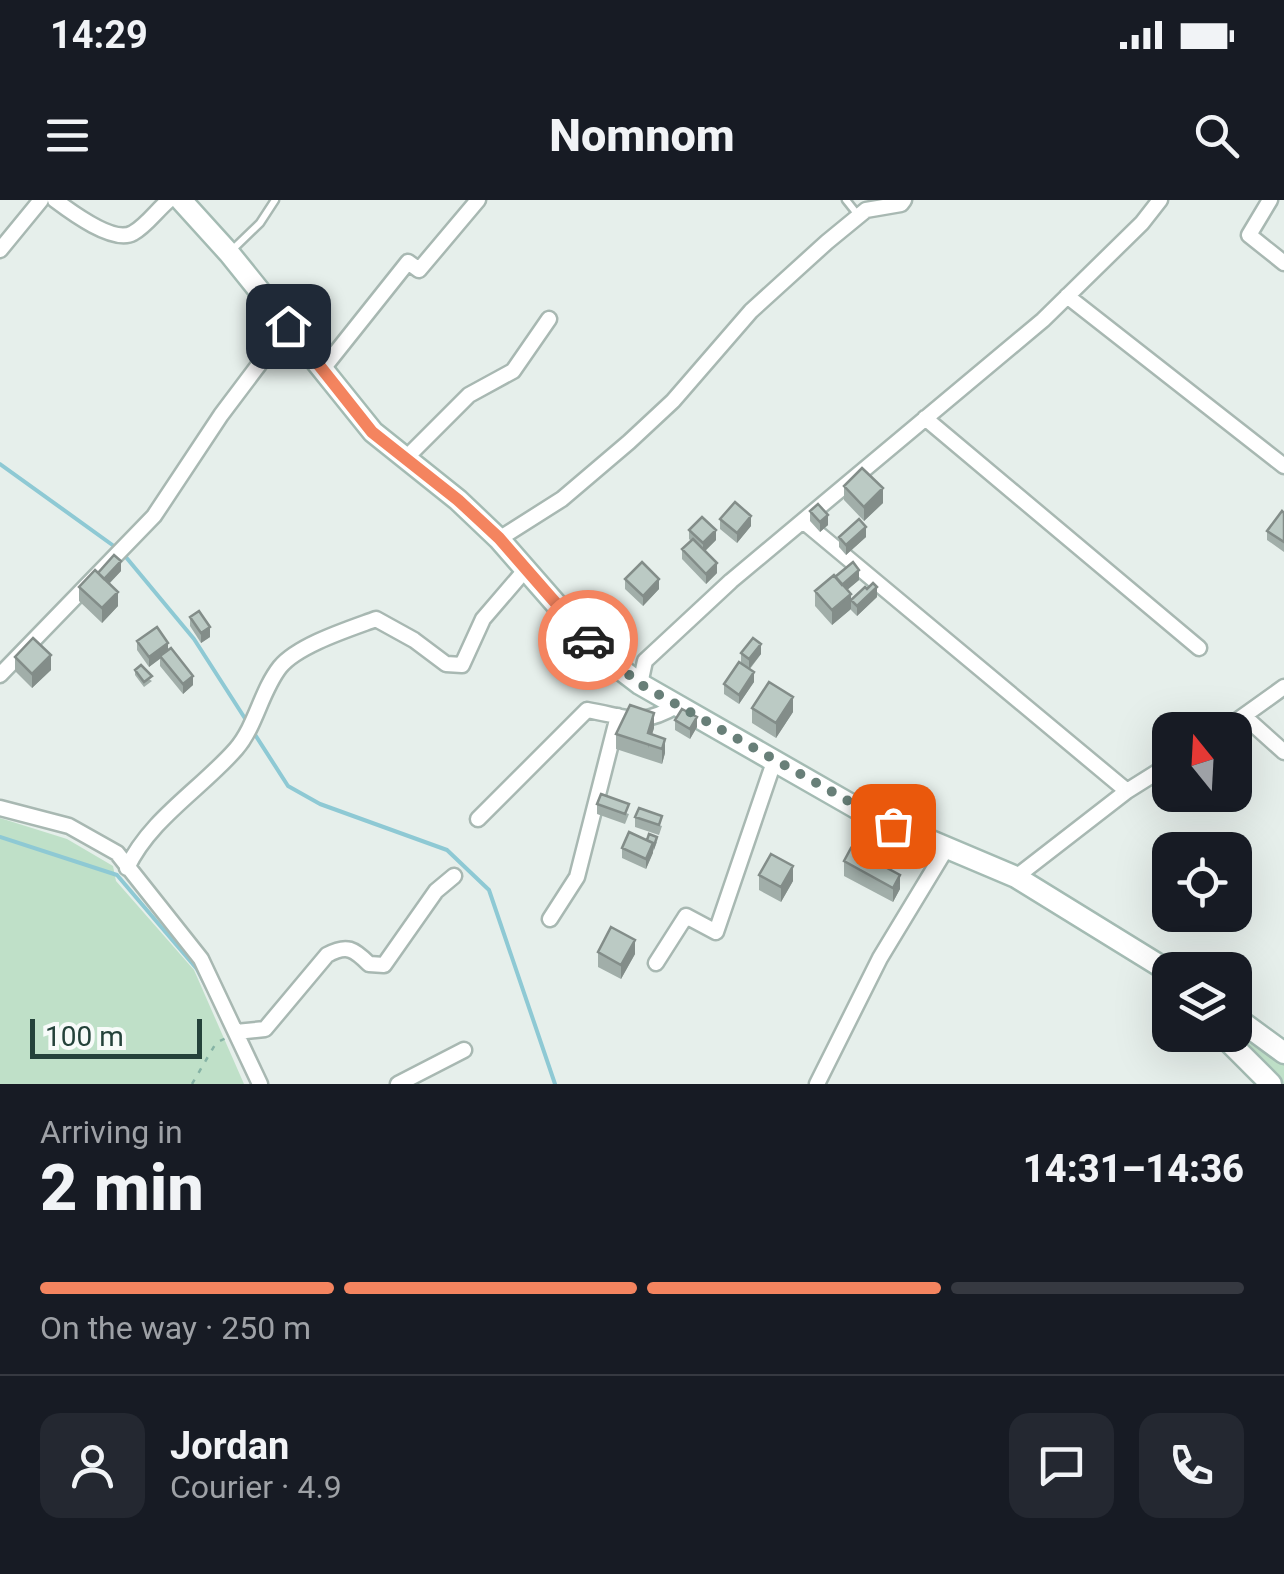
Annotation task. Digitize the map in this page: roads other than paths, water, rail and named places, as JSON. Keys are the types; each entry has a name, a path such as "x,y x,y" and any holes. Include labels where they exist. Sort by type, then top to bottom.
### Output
{"main road":[{"path":"181,200 229,253 372,432 499,538 598,652 640,684 867,814 1016,877 1152,960"},
{"path":"1136,949 1152,965"},
{"path":"1252,1030 1284,1053"},
{"path":"1239,1052 1271,1084"}],"street":[{"path":"0,250 41,200"},
{"path":"55,200 114,236 132,235 169,200"},
{"path":"322,370 408,262 419,270 478,200"},
{"path":"499,538 562,500 628,442 673,401 752,311 858,216 866,210 901,204 904,200"},
{"path":"640,684 645,661 1068,296 1160,200"},
{"path":"1270,200 1248,235 1284,263"},
{"path":"1068,296 1284,466"},
{"path":"405,459 469,396 513,371 549,319"},
{"path":"0,675 154,516 221,415 288,326"},
{"path":"924,418 1198,648"},
{"path":"803,521 1127,792"},
{"path":"127,868 150,835 238,746 280,666 320,641 376,618 446,664 462,665 482,619 526,570"},
{"path":"1250,712 1284,687"},
{"path":"478,818 588,710 636,720 655,718 678,705"},
{"path":"550,919 577,878 618,716"},
{"path":"1252,723 1284,752"},
{"path":"656,963 686,916 716,932 775,759"},
{"path":"1016,877 1152,776"},
{"path":"0,808 68,826 117,853 202,959 260,1084"},
{"path":"817,1084 880,958 946,849"},
{"path":"236,1032 266,1029 328,955 341,948 355,950 369,964 384,964 436,891 454,876"},
{"path":"398,1084 464,1050"}],"lane":[{"path":"229,253 260,223 274,200"},
{"path":"846,200 858,216"}],"waterway":[{"path":"0,464 118,549"},
{"path":"125,556 194,639 246,720"},
{"path":"254,733 288,786 320,804 447,850 489,890 555,1084"},
{"path":"0,837 117,875 197,969 210,994"}]}
